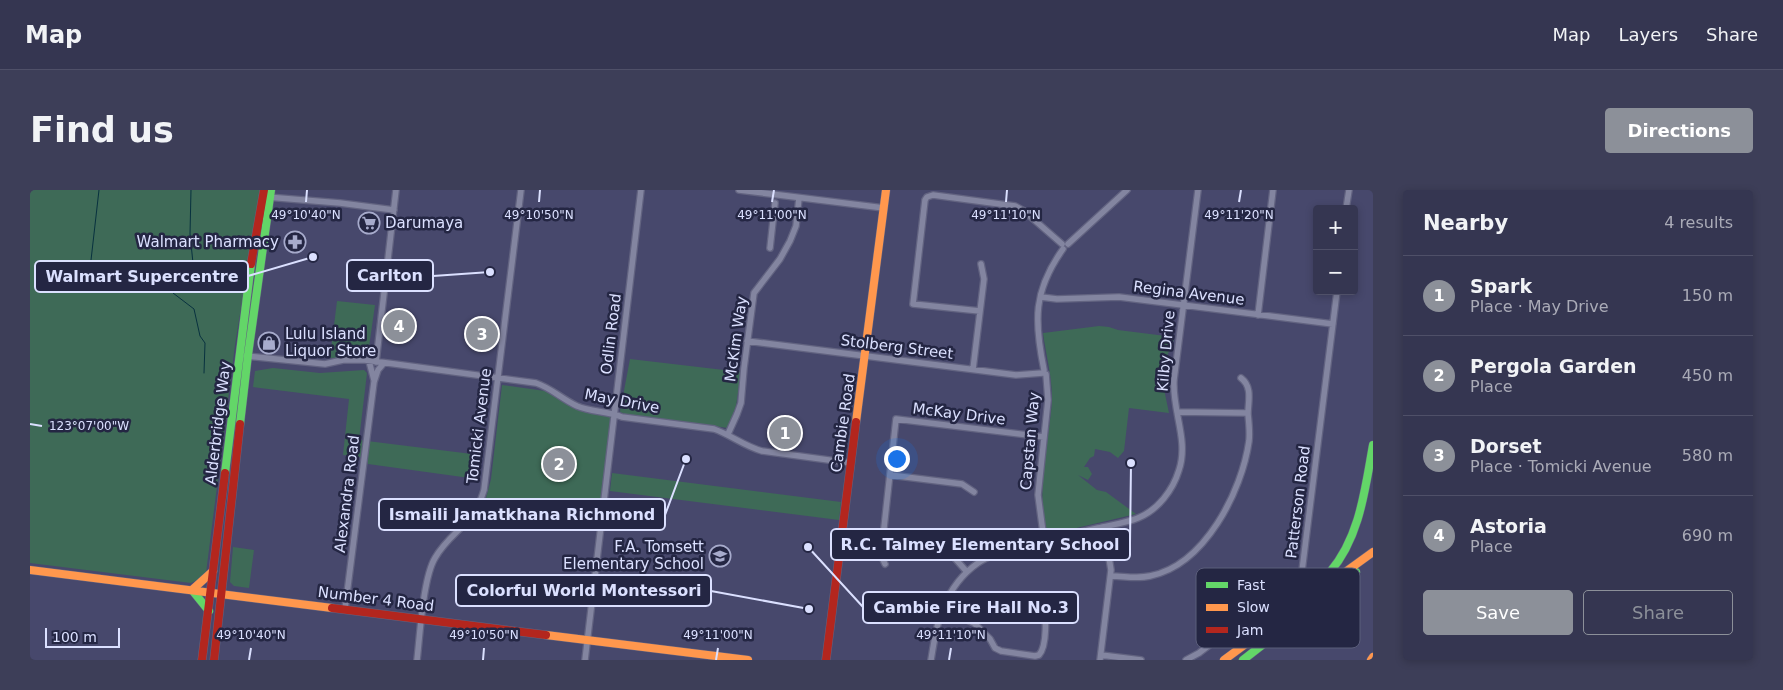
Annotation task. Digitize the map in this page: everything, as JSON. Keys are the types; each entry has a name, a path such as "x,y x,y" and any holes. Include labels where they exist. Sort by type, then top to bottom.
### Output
{"main road":[{"name":"Cambie Road","path":"826,660 886,190"},
{"name":"Alderbridge Way","path":"202,660 267,193"},
{"name":"Alderbridge Way","path":"214,660 244,356"},
{"path":"1360,515 1373,445"},
{"path":"1334,568 1349,544 1360,515 1373,495"},
{"path":"1350,568 1373,552"},
{"path":"1360,569 1373,559"},
{"name":"Number 4 Road","path":"30,570 748,660"},
{"path":"208,611 192,590 213,571"},
{"path":"1224,660 1240,648"},
{"path":"1243,660 1258,648"},
{"path":"1253,660 1267,648"},
{"path":"1370,660 1373,657"}],"street":[{"name":"Alexandra Road","path":"374,382 372,361 396,190"},
{"name":"Tomicki Avenue","path":"417,660 428,578 434,560 446,543 467,523 480,503 484,490 521,190"},
{"name":"Odlin Road","path":"585,660 641,190"},
{"path":"739,190 884,208"},
{"name":"Capstan Way","path":"1044,540 1038,495 1048,400 1037,330 1041,297 1053,264 1064,246 1127,190"},
{"name":"Kilby Drive","path":"931,660 942,609 953,590 967,572 978,563 990,556 1044,540 1139,518 1153,508 1168,493 1182,463 1182,438 1174,397 1174,380 1198,190"},
{"path":"1258,315 1273,190"},
{"path":"1347,205 1349,190"},
{"path":"267,193 394,210"},
{"path":"980,311 913,304 927,196 933,195 1015,206 1024,211 1064,246"},
{"name":"McKim Way","path":"728,434 741,403 754,293 780,259 790,241 796,226 799,198"},
{"path":"770,248 775,203"},
{"path":"972,369 984,279 981,264"},
{"name":"Patterson Road","path":"1302,568 1337,295"},
{"name":"Regina Avenue","path":"1041,297 1057,299 1119,297 1333,324"},
{"name":"Stolberg Street","path":"747,342 1016,375 1044,372"},
{"name":"May Drive","path":"244,356 325,364 343,360 372,361 536,383 578,406 622,417 714,429 728,434 749,448 762,451 851,463"},
{"name":"Alexandra Road","path":"345,609 374,382 378,370 384,363"},
{"path":"1111,576 1141,577 1163,572 1180,562 1196,549 1219,522 1242,472 1249,439 1248,413 1250,394 1246,382 1241,378"},
{"path":"1177,412 1248,413"},
{"name":"McKay Drive","path":"885,564 881,555 896,419 1044,438"},
{"path":"890,475 962,484 974,492"},
{"path":"1104,527 1111,563 1111,576 1100,657 1141,660"},
{"path":"884,533 933,540 939,543 967,572"},
{"path":"942,609 974,623 990,639 995,648 1002,651 1035,656 1039,655 1042,650 1046,620 1046,612 1042,603"},
{"name":"Patterson Road","path":"1186,660 1205,648"}],"green space":[{"path":"30,190 260,190 235,345 206,573 202,578 191,583 30,563"},
{"path":"337,301 375,305 369,347 364,357 330,358"},
{"path":"1099,326 1174,337 1172,349 1168,353 1164,389 1169,413 1129,408 1124,451 1118,458 1110,452 1095,449 1094,456 1090,458 1084,467 1088,467 1092,474 1088,480 1078,475 1097,490 1106,492 1136,514 1051,534 1045,525 1043,510 1044,470 1052,390 1043,333"},
{"path":"630,359 741,372 736,406 728,428 620,412"},
{"path":"273,368 320,373 364,370 367,373 359,440 480,455 477,479 368,464 366,458 343,455 349,399 253,387 255,371"},
{"path":"502,385 545,391 575,409 612,414 599,529 481,517 491,479"},
{"path":"612,473 841,502 839,520 610,491"},
{"path":"233,547 254,550 249,588 234,586 230,582"}],"waterway":[{"path":"90,269 99,190"},
{"path":"191,190 190,234 193,263 177,280 173,293 194,309 200,336 205,343 204,373"}],"traffic: fast":[{"path":"240,424 271,190"},
{"path":"225,473 251,264"},
{"path":"1333,568 1348,544 1355,528 1373,445"},
{"path":"192,590 209,611"},
{"path":"1243,660 1258,648"}],"traffic: slow":[{"path":"856,422 886,190"},
{"path":"1351,568 1373,552"},
{"path":"30,570 332,608"},
{"path":"192,590 213,571"},
{"path":"546,635 748,660"},
{"path":"1224,660 1240,648"}],"traffic: jam":[{"path":"251,264 264,190"},
{"path":"826,660 856,422"},
{"path":"214,660 240,424"},
{"path":"202,660 225,473"},
{"path":"332,608 546,635"}],"place":[{"name":"Darumaya","path":"369,223"},
{"name":"Walmart Pharmacy","path":"295,242"},
{"name":"Walmart Supercentre","path":"313,257"},
{"name":"Carlton","path":"490,272"},
{"name":"Astoria","path":"399,326"},
{"name":"Dorset","path":"482,334"},
{"name":"Lulu Island Liquor Store","path":"269,343"},
{"name":"Spark","path":"785,433"},
{"name":"Ismaili Jamatkhana Richmond","path":"686,459"},
{"name":"R.C. Talmey Elementary School","path":"1131,463"},
{"name":"Pergola Garden","path":"559,464"},
{"name":"Cambie Fire Hall No.3","path":"808,547"},
{"name":"F.A. Tomsett Elementary School","path":"720,556"},
{"name":"Colorful World Montessori","path":"809,609"}]}
